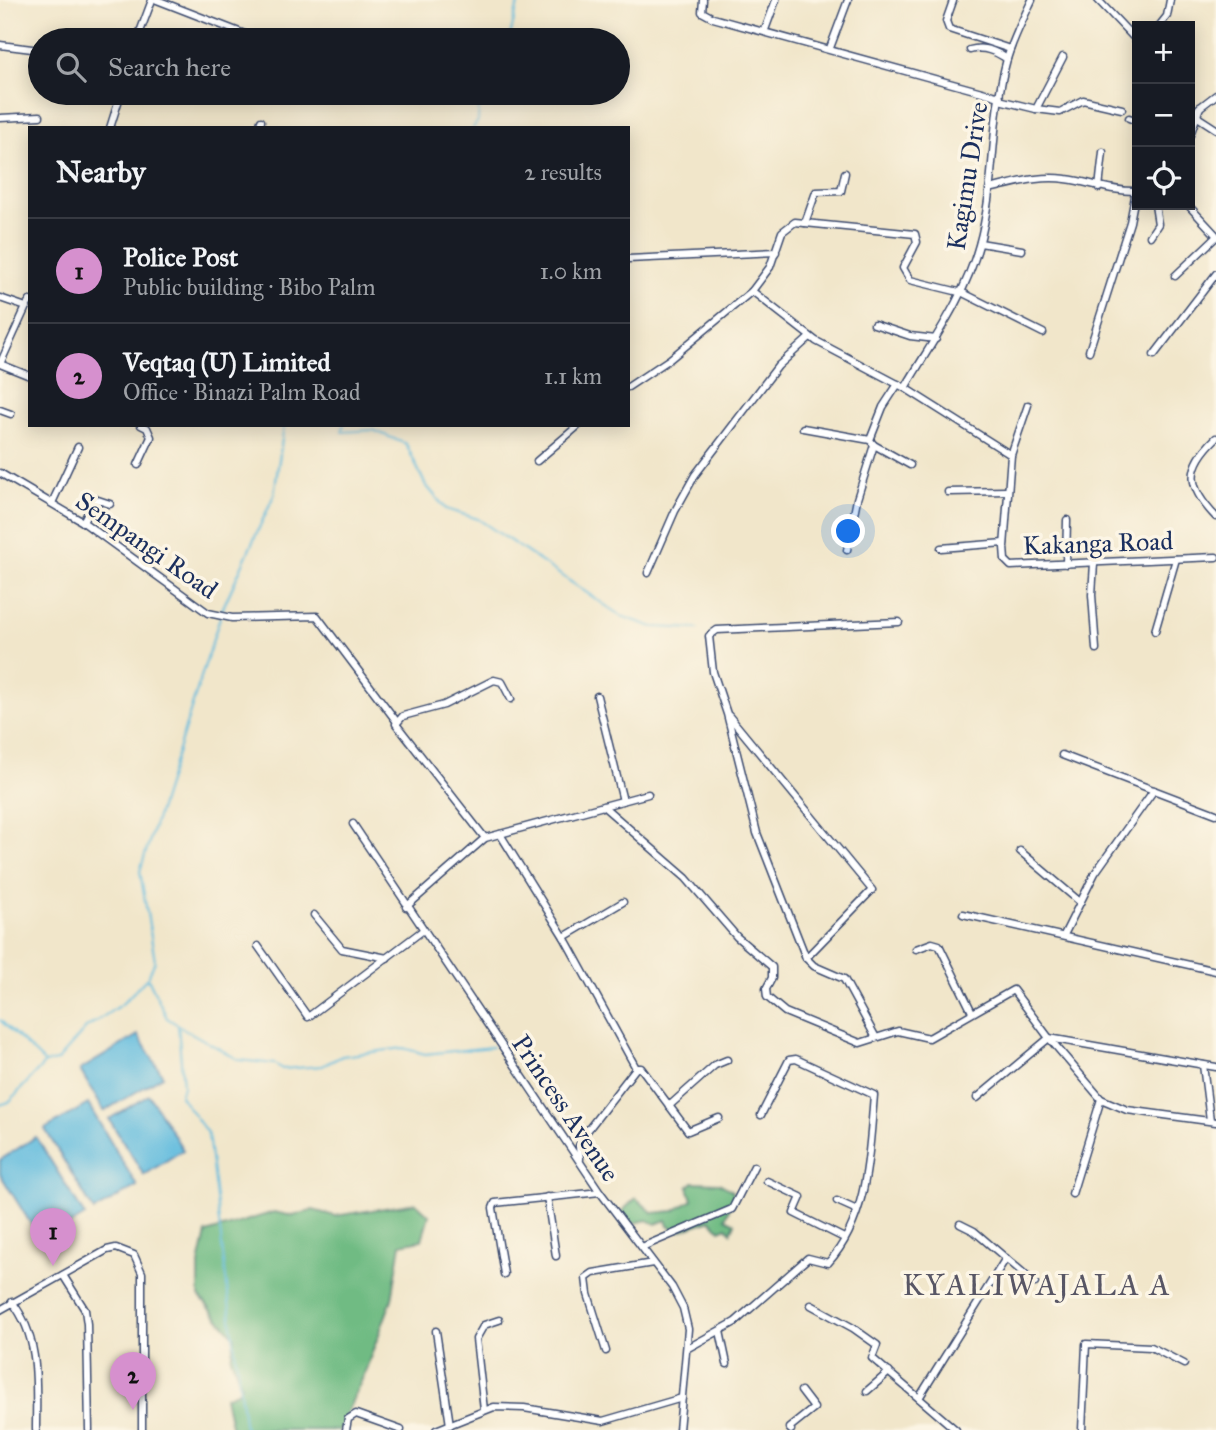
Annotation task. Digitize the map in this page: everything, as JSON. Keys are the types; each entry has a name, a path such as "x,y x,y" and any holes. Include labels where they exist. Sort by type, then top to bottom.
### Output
{"street":[{"path":"142,28 155,0 228,28"},
{"path":"702,0 700,9 705,14 1036,109 1060,112 1083,100 1122,109"},
{"path":"765,30 776,0"},
{"path":"830,48 848,0"},
{"name":"Kagimu Drive","path":"848,551 857,499 883,407 936,339 963,293 980,243 999,99 1007,59 1032,0"},
{"path":"1098,0 1132,36"},
{"path":"1163,21 1167,16 1170,0"},
{"path":"953,1 946,21 949,29 1010,49"},
{"path":"0,45 28,48"},
{"path":"970,50 992,51 1007,59"},
{"path":"1036,109 1063,57"},
{"path":"1216,95 1196,110 1216,129"},
{"path":"111,126 117,105"},
{"path":"0,118 40,116"},
{"path":"1099,188 1103,152"},
{"path":"805,223 816,192 841,191 845,173"},
{"path":"989,189 1042,178 1069,179 1099,188 1132,191"},
{"path":"1089,351 1133,210"},
{"path":"1150,236 1158,224 1156,210"},
{"path":"1175,276 1216,236 1193,210"},
{"path":"630,386 670,359 752,291 776,252 784,229 795,222 913,234 917,242 903,268 904,274 914,281 963,293 1043,333"},
{"path":"980,243 1022,250"},
{"path":"630,259 776,252"},
{"path":"1154,355 1216,274"},
{"path":"752,291 810,337 902,386 1011,455"},
{"path":"0,298 27,308 0,363 28,375"},
{"path":"874,324 910,337 936,339"},
{"path":"648,573 679,502 695,475 778,366 810,337"},
{"name":"Kakanga Road","path":"1028,405 1011,455 1005,560 1014,567 1216,557"},
{"path":"0,410 11,414"},
{"path":"138,465 151,437 145,427"},
{"path":"537,461 577,427"},
{"path":"803,428 872,443 910,465"},
{"path":"1216,438 1194,462 1194,481 1201,504 1216,517"},
{"path":"52,503 78,447"},
{"name":"Sempangi Road","path":"0,473 83,522 208,613 232,618 317,617 397,722"},
{"path":"948,492 1007,491"},
{"path":"83,522 95,499 110,504"},
{"path":"1066,564 1067,520"},
{"path":"941,548 1004,543"},
{"path":"1156,632 1176,559"},
{"path":"1094,563 1091,595 1096,649"},
{"path":"876,1036 844,979 814,966 806,958 757,833 709,646 709,636 717,630 900,622"},
{"path":"485,838 397,729 397,722 404,716 455,701 494,680 502,682 511,699"},
{"path":"597,696 623,801"},
{"path":"727,714 872,890 806,958"},
{"path":"1062,755 1216,814"},
{"path":"1065,935 1094,873 1154,790"},
{"path":"406,907 485,838 648,794"},
{"path":"603,806 686,878 737,937 772,967 772,978 766,989 767,997 785,1012 860,1043 898,1031 929,1038 1013,990 1049,1038 1101,1099 1127,1110 1213,1121 1203,1065"},
{"name":"Princess Avenue","path":"353,824 422,931 600,1192 672,1287 683,1308 688,1349 679,1430"},
{"path":"500,834 564,937 636,1068"},
{"path":"1020,851 1080,902"},
{"path":"564,937 623,902"},
{"path":"963,914 1216,971"},
{"path":"314,915 342,949 387,958"},
{"path":"258,946 308,1017 422,931"},
{"path":"916,949 932,943 939,945 972,1012"},
{"path":"977,1098 1049,1038 1216,1067"},
{"path":"669,1106 715,1065 727,1059"},
{"path":"688,1349 735,1322 808,1258 828,1263 844,1238 866,1182 874,1095 796,1059 789,1060 761,1115"},
{"path":"580,1159 579,1146 584,1135 636,1068"},
{"path":"636,1068 641,1068 688,1131 719,1118"},
{"path":"1072,1194 1101,1099"},
{"path":"642,1248 732,1209 754,1166"},
{"path":"767,1181 801,1197 794,1213 844,1238"},
{"path":"505,1274 494,1205 600,1192"},
{"path":"547,1197 556,1256"},
{"path":"837,1201 857,1210"},
{"path":"960,1224 974,1231 1035,1283"},
{"path":"0,1310 111,1249 128,1252 139,1261 142,1273 142,1430"},
{"path":"919,1398 1006,1258"},
{"path":"606,1351 587,1294 586,1278 593,1273 653,1263"},
{"path":"63,1275 85,1310 89,1430"},
{"path":"12,1302 27,1327 32,1346 36,1369 36,1430"},
{"path":"811,1305 853,1328 877,1346 872,1358 956,1430"},
{"path":"484,1410 477,1339 484,1325 499,1320"},
{"path":"436,1331 450,1425"},
{"path":"720,1331 727,1364"},
{"path":"1082,1430 1086,1344 1151,1348 1184,1364"},
{"path":"867,1391 889,1372"},
{"path":"791,1430 789,1428 814,1408 801,1391"},
{"path":"436,1430 494,1407 524,1408 603,1421 682,1398"},
{"path":"346,1430 348,1419 356,1414 401,1430"}],"green space":[{"path":"693,1182 719,1183 733,1191 734,1199 725,1218 735,1223 731,1232 727,1227 720,1230 711,1220 679,1231 668,1226 666,1220 656,1224 647,1220 626,1225 620,1213 636,1198 653,1213 674,1211 692,1200 688,1187"},
{"path":"416,1203 429,1215 422,1240 401,1244 392,1299 363,1377 339,1430 232,1430 225,1397 239,1391 241,1384 231,1358 235,1337 199,1296 199,1264 206,1233 274,1212 293,1216 313,1210 335,1216"}],"water":[{"path":"138,1035 163,1076 104,1111 80,1070"},
{"path":"149,1095 183,1150 144,1175 109,1119"},
{"path":"88,1104 137,1186 94,1211 45,1129"},
{"path":"36,1137 85,1216 42,1242 0,1174 0,1160"}],"waterway":[{"path":"512,28 519,0"},
{"path":"474,126 478,121 479,105"},
{"path":"221,612 274,495 284,427"},
{"path":"343,427 342,432 373,430 406,444 425,484 446,509 478,519 621,616 653,627 698,629"},
{"path":"0,1105 9,1102 45,1063 57,1061 86,1028 122,1004 148,977 155,961 140,871 220,617"},
{"path":"148,978 167,1018 178,1025 183,1086 180,1096 208,1134 245,1430"},
{"path":"0,1020 45,1063"},
{"path":"179,1026 239,1060 275,1064 282,1069 322,1066 342,1056 403,1048 425,1054 492,1047"}],"place":[{"name":"Police Post","path":"53,1266"},
{"name":"Veqtaq (U) Limited","path":"133,1410"}],"district":[{"name":"KYALIWAJALA A","path":"1037,1285"}]}
